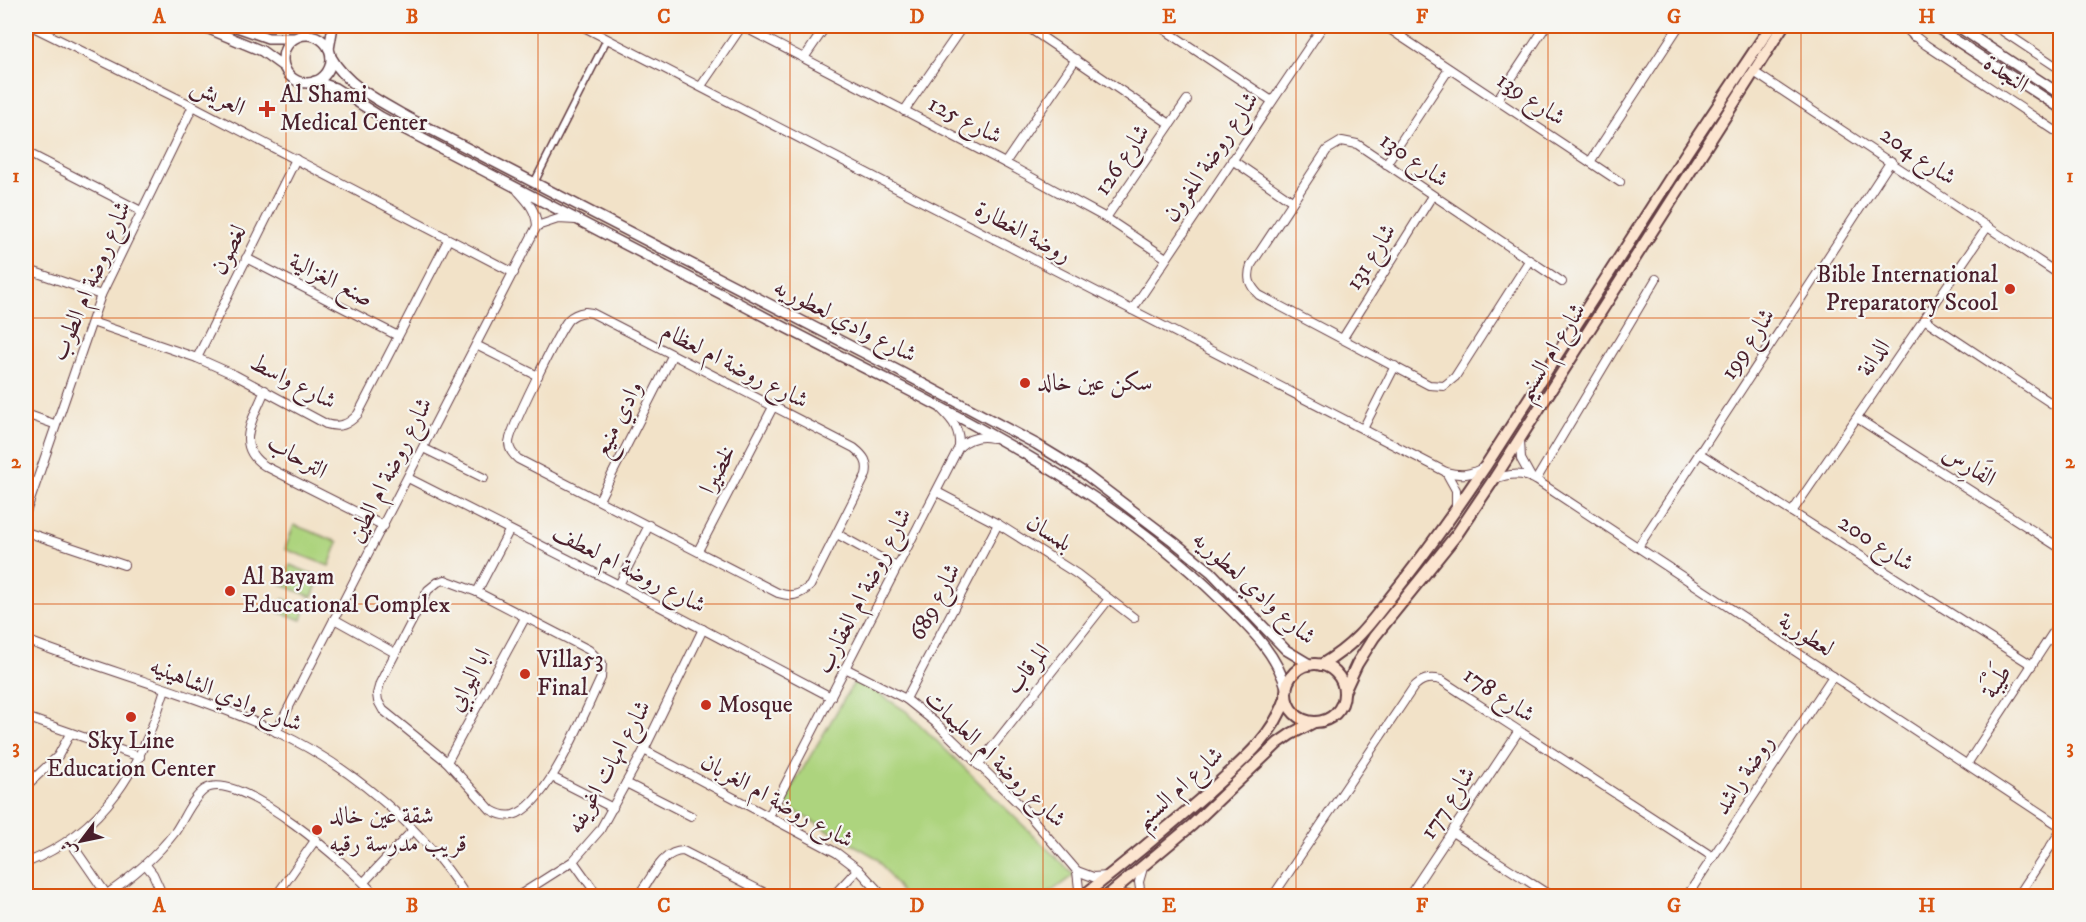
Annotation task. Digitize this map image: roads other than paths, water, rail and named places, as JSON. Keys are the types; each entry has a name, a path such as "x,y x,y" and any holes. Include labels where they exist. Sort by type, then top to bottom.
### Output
{"main road":[{"name":"شارع ام السنيم","path":"1316,665 1340,654 1364,630 1412,570 1455,510 1771,26"},
{"name":"شارع ام السنيم","path":"1344,692 1357,664 1374,637 1443,552 1520,440 1783,26"},
{"path":"1316,665 1329,668 1337,675 1344,692 1343,702 1332,717 1314,722 1297,716 1286,694 1294,673 1316,665"},
{"name":"شارع ام السنيم","path":"1083,897 1162,833 1258,744 1278,718 1286,694"},
{"name":"شارع ام السنيم","path":"1109,897 1192,825 1278,743 1314,722"}],"street":[{"name":"العريش","path":"31,26 193,106 513,273"},
{"path":"202,26 262,51 284,67 294,79 308,83 327,72 333,26"},
{"path":"234,26 268,38 318,37 330,53"},
{"path":"284,67 284,51 313,26"},
{"name":"روضة الغطارة","path":"582,26 1446,472 1468,475 1485,467"},
{"path":"701,86 742,26"},
{"name":"شارع 125","path":"742,26 1106,218 1166,258"},
{"path":"804,58 826,26"},
{"path":"904,111 963,26"},
{"name":"شارع 126","path":"1027,26 1170,124"},
{"path":"1159,26 1272,101"},
{"name":"شارع روضة المغرون","path":"1132,310 1323,26"},
{"name":"شارع 139","path":"1384,26 1620,182"},
{"path":"1400,36 1407,26"},
{"path":"1497,100 1546,26"},
{"path":"1590,162 1678,26"},
{"name":"النجدة","path":"1902,26 2061,134"},
{"path":"1909,26 1914,36"},
{"path":"1934,26 2061,108"},
{"path":"1957,26 2061,94"},
{"path":"1995,26 2061,69"},
{"path":"534,183 607,39"},
{"name":"شارع وادي لعطوريه","path":"330,53 343,75 386,105 1036,444 1141,515 1211,573 1286,650 1316,665"},
{"path":"1005,163 1076,59"},
{"path":"1386,164 1449,69"},
{"name":"شارع 204","path":"1754,72 2061,275"},
{"name":"شارع وادي لعطوريه","path":"315,81 335,88 381,117 578,221 1000,439 1084,489 1134,524 1202,581 1264,645 1275,660 1286,694"},
{"path":"2046,84 2061,84"},
{"name":"شارع 126","path":"1106,218 1187,100"},
{"name":"شارع روضة ام الطوب","path":"26,512 54,424 101,296 193,106"},
{"name":"شارع 130","path":"1529,261 1455,377 1444,386 1429,385 1258,295 1249,282 1251,265 1292,201 1327,150 1342,141 1357,144 1562,282"},
{"path":"26,152 141,211"},
{"name":"لغصون","path":"197,358 296,159"},
{"path":"1232,160 1292,201"},
{"name":"شارع 199","path":"1638,547 1891,161"},
{"path":"514,187 531,205 537,226 558,219 578,221"},
{"name":"شارع 131","path":"1343,338 1432,196"},
{"name":"شارع روضة ام الطين","path":"276,732 537,226"},
{"name":"الدانة","path":"1792,512 1988,226"},
{"name":"شارع واسط","path":"92,322 197,358 265,390 326,424 342,426 351,422 358,414 448,240"},
{"name":"صنع الغزالية","path":"246,258 398,336"},
{"path":"26,269 101,296"},
{"path":"1534,478 1656,279"},
{"name":"شارع روضة ام لعظام","path":"585,312 854,448 866,461 866,476 810,586 796,596 778,593 518,459 509,448 510,435 538,376 566,322 578,313 585,312"},
{"path":"1924,319 2061,410"},
{"path":"476,345 538,376"},
{"name":"وادي منيع","path":"599,500 672,356"},
{"path":"1362,429 1395,366"},
{"name":"الترحاب","path":"265,390 247,435 249,453 265,466 384,525"},
{"name":"لخضيرا","path":"698,550 773,407"},
{"path":"939,407 956,425 960,437 959,447"},
{"path":"26,414 54,424"},
{"name":"الفَارِس","path":"1857,418 2061,548"},
{"path":"959,447 977,436 1000,439"},
{"path":"1520,440 1521,459 1534,478"},
{"path":"423,447 484,478"},
{"name":"شارع روضة ام العقارب","path":"769,816 959,447"},
{"name":"شارع 200","path":"1700,453 2032,665"},
{"path":"1446,472 1455,490 1455,510"},
{"path":"1494,479 1512,474 1534,478"},
{"name":"شارع روضة ام لعطف","path":"408,478 619,585 831,697"},
{"name":"لعطورية","path":"1534,478 2061,826"},
{"name":"بلمسان","path":"937,492 998,524 1077,574 1134,618"},
{"name":"شارع 689","path":"906,699 998,524"},
{"path":"619,585 649,525"},
{"path":"477,592 509,531"},
{"path":"26,532 124,566"},
{"path":"837,534 897,567"},
{"path":"445,580 477,592 589,650 602,663 601,678 552,777 532,804 514,815 507,816 491,810 447,762 389,716 378,701 380,683 428,590 445,580"},
{"name":"المرقاب","path":"978,765 1109,598"},
{"name":"ابا اليوابي","path":"447,762 525,618"},
{"path":"334,619 395,653"},
{"name":"طَيْبَة","path":"1967,764 2061,622"},
{"name":"شارع امهات اغويفه","path":"518,897 573,861 591,842 613,808 644,750 703,629"},
{"name":"شارع وادي الشاهينيه","path":"26,640 227,711 276,732 318,755 364,787 412,830 447,869 466,897"},
{"name":"شارع روضة ام العليمات","path":"845,668 906,699 936,723 1023,808 1077,872"},
{"name":"روضة راشد","path":"1687,897 1833,676"},
{"name":"شارع 178","path":"1273,897 1418,682 1432,678 1441,680 1713,857"},
{"path":"26,863 69,840 101,813 118,793 140,757 154,727 165,689"},
{"path":"26,717 140,757"},
{"name":"شارع 177","path":"1409,897 1518,732"},
{"path":"26,786 58,756 70,734"},
{"name":"شارع روضة ام الغربان","path":"644,750 837,853 858,869 882,897"},
{"path":"552,777 613,808"},
{"path":"626,783 692,816"},
{"path":"69,840 106,896 146,865 181,823 199,795 210,786 226,787 248,796 316,839 364,882 376,897"},
{"path":"364,882 412,830"},
{"path":"1452,832 1549,896"},
{"path":"2018,897 2061,832"},
{"path":"276,897 316,839"},
{"path":"640,895 664,859 675,851 683,851 759,894 771,897"},
{"path":"573,861 598,897"},
{"path":"146,865 153,874 163,897"},
{"path":"1141,897 1139,882 1143,868"},
{"path":"833,897 858,869"},
{"path":"1076,897 1079,889 1077,872 1094,877 1110,875"},
{"path":"1109,897 1122,894 1135,897"}],"place":[{"name":"Al Shami Medical Center","path":"267,109"},
{"name":"Bible International Preparatory Scool","path":"2010,289"},
{"name":"سكن عين خالد","path":"1025,383"},
{"name":"Al Bayam Educational Complex","path":"230,591"},
{"name":"Villa53 Final","path":"525,674"},
{"name":"Mosque","path":"706,705"},
{"name":"Sky Line Education Center","path":"131,717"},
{"name":"شقة عين خالد قريب مدرسة رقيه","path":"317,830"}]}
